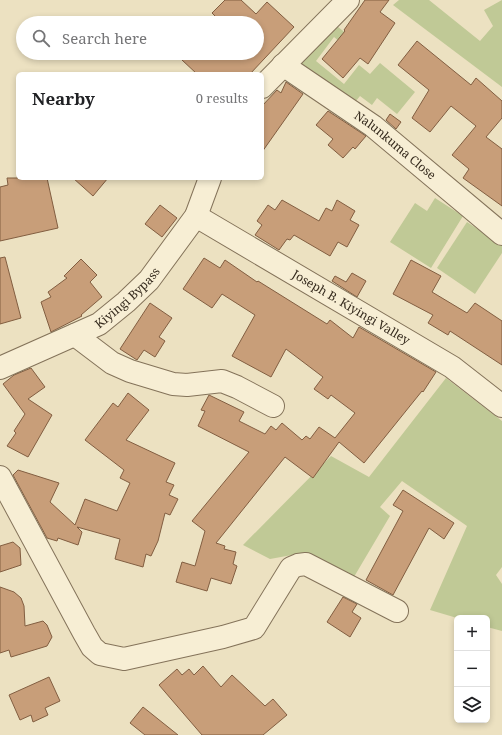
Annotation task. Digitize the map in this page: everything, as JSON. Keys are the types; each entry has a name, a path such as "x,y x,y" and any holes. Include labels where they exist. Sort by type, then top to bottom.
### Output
{"street":[{"path":"264,85 348,0"},
{"name":"Nalunkuma Close","path":"283,65 373,126 502,234"},
{"name":"Kiyingi Bypass","path":"0,368 99,324 126,302 149,280 196,216 209,180"},
{"name":"Joseph B. Kiyingi Valley","path":"196,216 452,367 502,406"},
{"path":"75,335 112,363 130,370 173,384 186,386 222,381 237,387 273,406"},
{"path":"0,477 84,633 92,647 100,654 124,659 223,637 254,628 291,568 298,565 306,564 397,611"}],"green space":[{"path":"399,0 429,0 480,41 493,26 484,10 502,0 502,87 393,5"},
{"path":"322,14 358,43 351,51 334,37 316,61 344,84 359,65 370,74 380,63 415,92 397,114 377,98 372,105 360,96 351,107 288,56"},
{"path":"435,198 463,216 431,268 390,242 415,203 427,211"},
{"path":"467,222 502,245 502,253 475,294 437,268"},
{"path":"446,378 502,421 502,567 496,575 502,584 502,631 490,628 490,615 454,615 454,617 430,610 467,526 402,481 380,507 390,516 351,582 303,553 270,559 243,545 331,456 369,477"}],"building":[{"path":"225,0 241,0 256,14 267,2 294,27 264,59 264,16 215,16 212,13"},
{"path":"365,0 389,0 380,12 395,23 368,64 360,58 343,78 322,59 345,31 344,30"},
{"path":"417,41 471,85 476,78 502,101 502,118 486,137 502,149 502,206 463,178 469,169 452,155 476,126 451,106 430,132 412,118 429,90 398,65"},
{"path":"182,60 263,60 252,72 195,72"},
{"path":"286,82 303,94 264,149 264,104 277,90 281,93"},
{"path":"328,111 366,136 355,149 353,147 343,158 328,145 333,139 316,125"},
{"path":"390,114 401,122 396,129 386,120"},
{"path":"7,178 16,178 16,180 47,180 58,228 0,241 0,187 8,185"},
{"path":"75,180 106,180 93,196"},
{"path":"282,200 319,221 326,208 332,211 337,200 355,211 350,220 359,225 347,247 338,242 330,256 294,235 290,240 287,239 279,250 255,235 262,225 257,221 268,205 275,210"},
{"path":"160,205 177,218 162,237 145,224"},
{"path":"5,257 21,318 0,324 0,258"},
{"path":"204,258 220,268 225,260 257,282 258,281 327,324 330,320 353,338 359,327 436,372 423,392 422,391 364,463 339,442 313,478 285,457 216,543 225,546 224,549 236,552 233,564 237,566 231,584 211,578 207,591 176,582 182,562 195,566 205,531 192,521 249,452 198,426 205,411 201,410 209,395 244,412 239,421 265,434 271,426 276,430 282,423 302,440 306,436 310,439 319,427 335,438 355,413 331,395 328,399 314,389 323,377 286,349 271,377 232,356 255,315 222,294 212,308 183,289"},
{"path":"81,259 97,275 90,282 102,297 81,315 82,316 51,332 41,302 51,297 48,292 67,278 64,276"},
{"path":"411,260 441,276 432,292 467,313 475,303 502,321 502,365 450,331 448,335 428,323 433,315 393,294"},
{"path":"352,273 366,281 357,297 332,281 335,276 346,282"},
{"path":"150,303 172,318 159,337 165,341 155,357 144,350 137,360 120,349"},
{"path":"31,368 45,387 28,399 52,415 28,457 7,446 16,433 14,431 25,414 3,384 14,375"},
{"path":"128,393 149,410 126,440 175,463 166,482 174,485 169,495 178,499 170,515 165,513 158,541 151,556 146,554 143,567 115,559 120,539 77,527 82,532 78,545 58,538 57,541 47,538 13,475 18,470 59,483 50,502 75,525 85,499 117,511 130,483 120,478 124,470 85,440 113,403 118,407"},
{"path":"403,490 454,523 444,539 429,528 393,595 366,580 403,511 393,505"},
{"path":"13,542 20,548 21,565 0,572 0,546"},
{"path":"0,587 14,592 21,598 24,606 25,626 43,621 47,625 52,637 47,646 11,657 9,650 0,653"},
{"path":"343,597 357,604 352,612 361,618 350,637 327,622"},
{"path":"203,666 221,687 232,675 265,706 273,699 287,715 263,735 202,735 159,685 177,669 182,675 189,669 194,675"},
{"path":"49,677 60,701 45,708 48,715 33,722 31,715 20,720 9,695"},
{"path":"143,707 178,735 145,735 130,723"}]}
